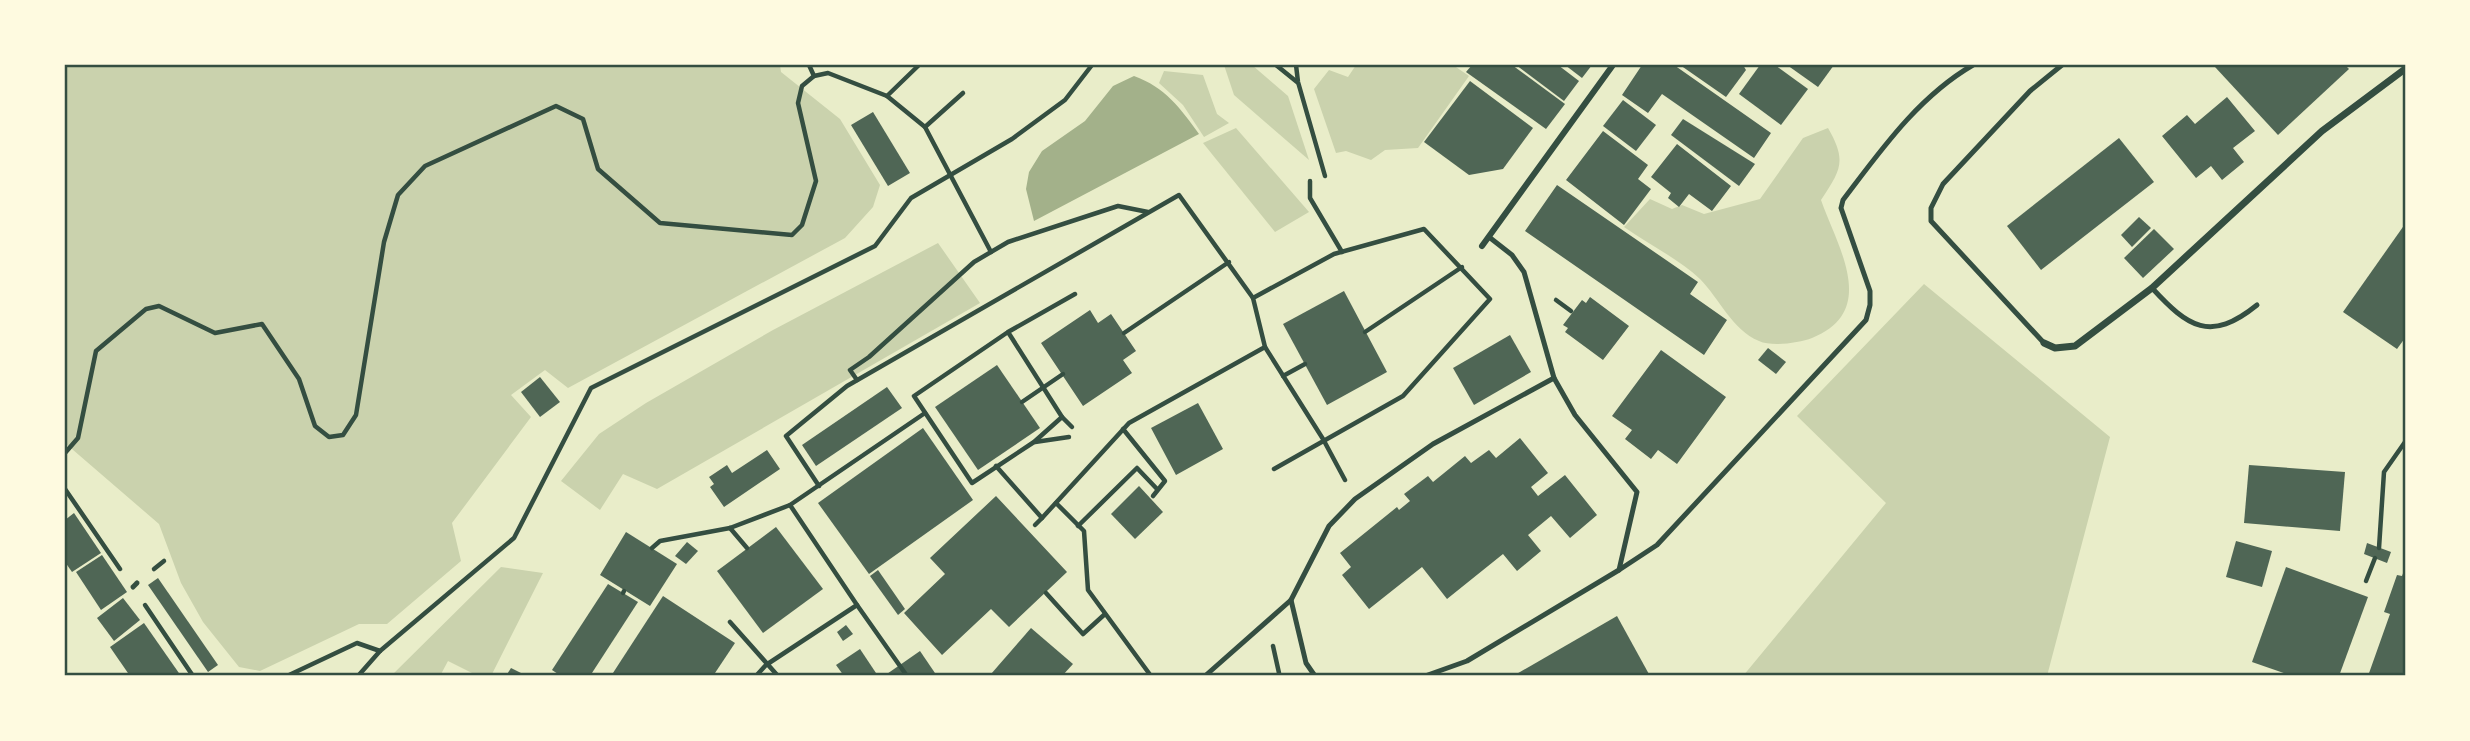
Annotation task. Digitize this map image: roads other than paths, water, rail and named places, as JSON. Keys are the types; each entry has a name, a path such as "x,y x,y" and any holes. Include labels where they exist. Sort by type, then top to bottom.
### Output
{"street":[{"path":"1482,246 1612,65"},
{"path":"2044,343 2055,348 2075,346 2152,288 2322,131 2405,69"}],"lane":[{"path":"1425,676 1467,661 1657,545 1866,320 1870,291 1841,208 1843,200 1888,140 1952,77 1973,65"},
{"path":"2044,343 1931,221 1931,208 1943,184 2051,68 2062,65"},
{"path":"1489,237 1512,255 1524,272 1554,378 1574,415 1637,492 1619,570"},
{"path":"2152,288 2180,318 2200,325 2233,322 2257,305"},
{"path":"1205,676 1291,600 1329,526 1354,499 1433,444 1554,378"},
{"path":"1291,600 1306,663 1315,676"}]}
